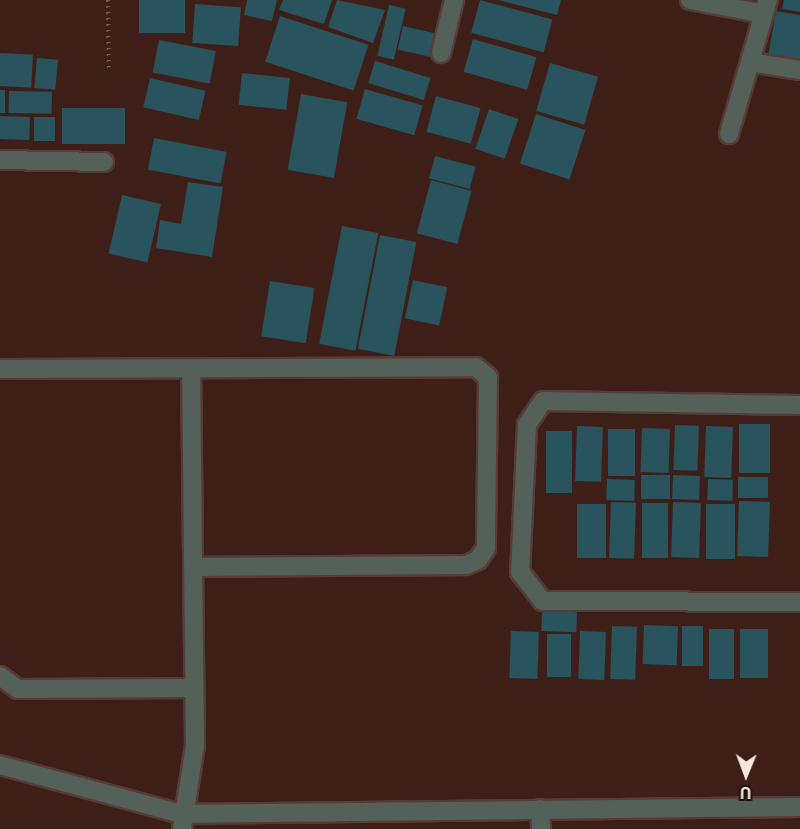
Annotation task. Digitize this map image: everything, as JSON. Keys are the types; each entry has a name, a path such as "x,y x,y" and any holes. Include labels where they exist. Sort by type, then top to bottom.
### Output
{"street":[{"path":"441,54 454,0"},
{"path":"690,0 766,7 729,134"},
{"path":"750,62 800,70"},
{"path":"0,160 104,162"},
{"path":"0,369 476,367 488,376 491,392 486,548 478,560 466,565 193,567"},
{"path":"181,822 195,745 191,369"},
{"path":"800,405 543,401 527,425 520,572 543,601 800,602"},
{"path":"0,676 18,689 194,688"},
{"path":"0,765 181,822 540,809 800,807"},
{"path":"540,809 541,829"}],"path":[{"path":"108,0 109,70"}],"building":[{"path":"139,0 185,0 185,33 139,33"},
{"path":"247,0 277,0 272,21 244,15"},
{"path":"283,0 332,0 324,24 279,10"},
{"path":"337,0 385,10 373,43 328,27"},
{"path":"480,0 552,19 544,52 471,33"},
{"path":"498,0 561,0 557,15"},
{"path":"784,0 800,0 800,12 782,9"},
{"path":"195,4 241,7 238,46 192,43"},
{"path":"389,5 406,9 394,59 377,56"},
{"path":"776,11 800,15 800,61 768,56"},
{"path":"280,16 368,45 354,90 265,62"},
{"path":"403,26 439,34 434,58 398,49"},
{"path":"473,39 536,57 527,90 464,72"},
{"path":"159,40 216,51 210,83 153,72"},
{"path":"0,53 33,55 31,88 0,86"},
{"path":"37,58 58,60 55,90 34,88"},
{"path":"375,61 430,78 424,100 368,83"},
{"path":"550,63 598,77 584,125 536,111"},
{"path":"242,73 290,78 286,110 239,105"},
{"path":"150,78 206,91 199,120 143,107"},
{"path":"365,89 423,106 414,135 356,119"},
{"path":"0,90 5,90 5,113 0,113"},
{"path":"9,91 52,92 52,114 9,113"},
{"path":"301,94 347,102 334,178 288,170"},
{"path":"436,96 480,108 471,144 426,132"},
{"path":"62,108 125,108 125,144 62,144"},
{"path":"489,109 518,119 505,159 475,149"},
{"path":"536,114 585,130 569,180 520,163"},
{"path":"0,116 30,117 29,140 0,139"},
{"path":"34,117 55,117 55,141 34,141"},
{"path":"154,138 227,152 221,184 148,169"},
{"path":"435,156 476,167 470,189 429,178"},
{"path":"431,180 472,191 457,244 417,233"},
{"path":"188,182 223,187 212,257 156,248 160,220 181,224"},
{"path":"122,195 161,204 147,262 109,253"},
{"path":"342,226 378,233 355,351 319,344"},
{"path":"380,235 416,242 394,356 358,349"},
{"path":"413,280 447,287 439,325 405,318"},
{"path":"270,281 314,288 306,343 261,336"},
{"path":"739,424 770,424 770,473 739,473"},
{"path":"675,425 699,426 697,471 673,470"},
{"path":"577,426 603,427 601,482 575,481"},
{"path":"706,426 733,427 731,478 704,477"},
{"path":"642,428 670,429 668,473 640,472"},
{"path":"608,429 635,429 635,476 608,476"},
{"path":"546,431 572,431 572,493 546,493"},
{"path":"641,475 670,475 670,499 641,499"},
{"path":"673,475 700,476 699,500 672,499"},
{"path":"738,477 768,477 768,498 738,498"},
{"path":"607,479 635,480 634,501 606,500"},
{"path":"708,479 733,480 732,501 707,500"},
{"path":"739,501 770,502 768,557 737,556"},
{"path":"611,502 636,503 634,559 609,558"},
{"path":"673,502 701,503 699,558 671,557"},
{"path":"642,503 668,503 668,558 642,558"},
{"path":"577,504 606,504 606,558 577,558"},
{"path":"706,504 735,504 735,559 706,559"},
{"path":"542,611 577,612 576,632 541,631"},
{"path":"644,625 678,626 677,665 643,664"},
{"path":"612,626 637,627 635,680 610,679"},
{"path":"682,626 703,626 703,666 682,666"},
{"path":"709,629 734,629 734,679 709,679"},
{"path":"740,629 768,629 768,678 740,678"},
{"path":"511,631 539,632 537,679 509,678"},
{"path":"580,631 606,632 604,680 578,679"},
{"path":"547,634 571,634 571,677 547,677"}]}
